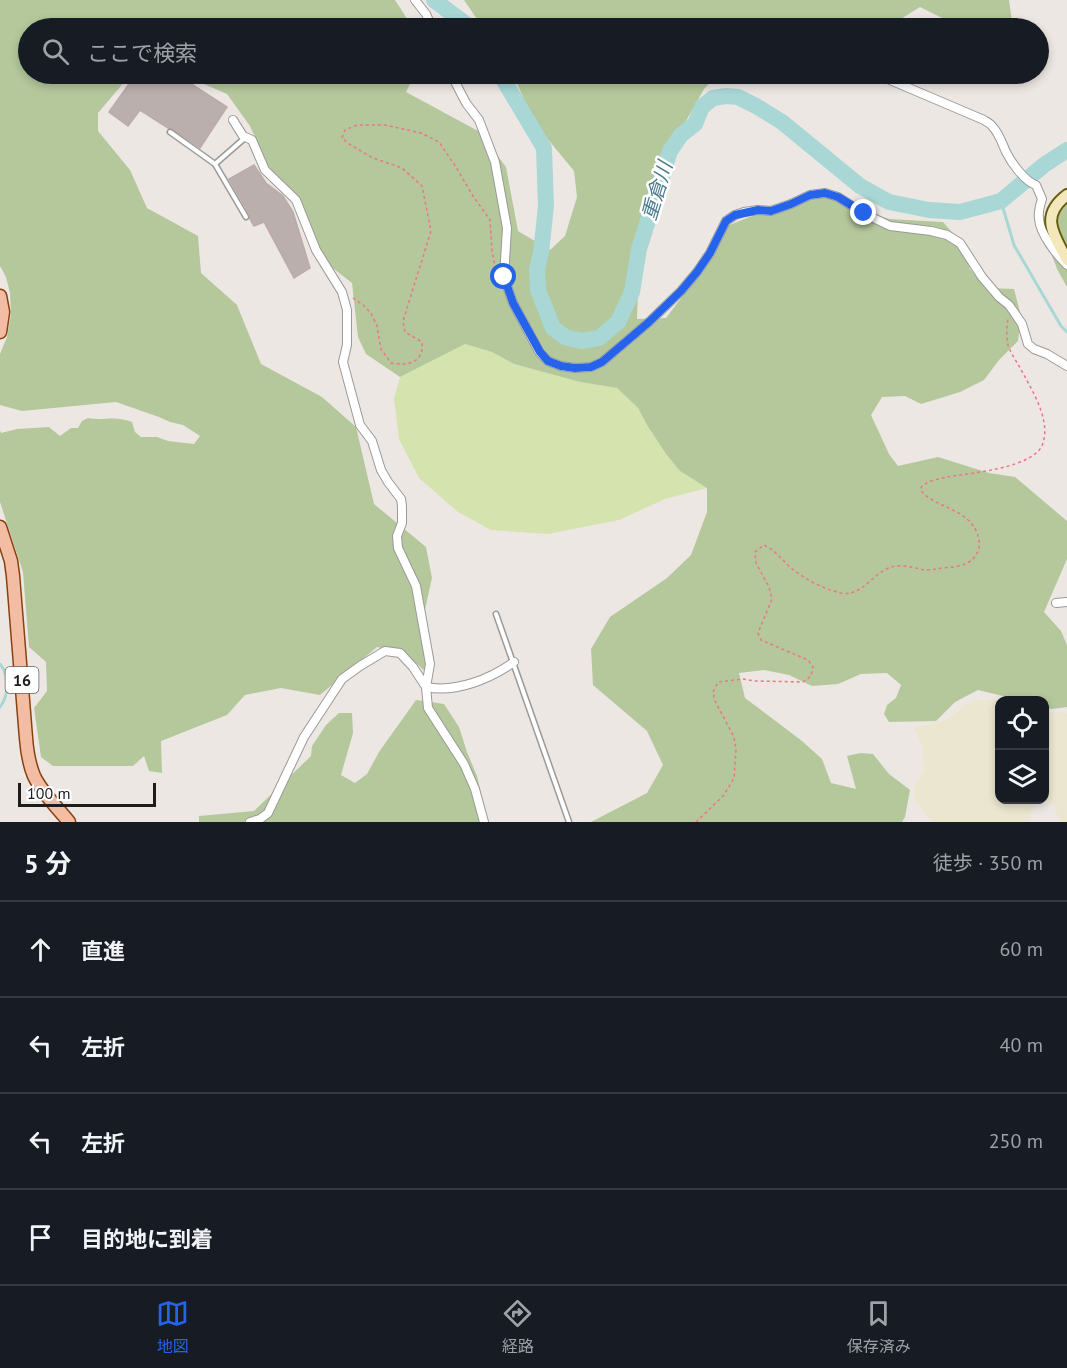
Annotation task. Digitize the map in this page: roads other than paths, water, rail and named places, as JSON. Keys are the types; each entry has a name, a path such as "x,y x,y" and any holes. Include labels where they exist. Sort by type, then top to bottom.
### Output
{"main road":[{"path":"0,296 3,312 0,332"},
{"name":"16","path":"0,527 14,576 29,760 34,777 46,796 69,822"}],"street":[{"path":"415,0 428,18"},
{"path":"456,84 478,120 495,162 507,228 504,277 513,303 540,352 548,361 575,368 591,367 602,362 681,291 710,253 726,221 744,212 771,211 810,195 825,193 838,197 890,226 932,231 946,235 960,243 982,277 1022,324 1028,344 1067,366"},
{"path":"899,84 992,125 1007,154 1022,175 1030,183 1036,185 1042,199 1038,216 1041,227 1054,252 1067,265"},
{"path":"233,120 243,136 252,140 265,170 296,200 316,250 342,292 347,333 343,362 360,425 372,441 381,470 401,499 402,523 397,536 398,548 416,586 430,664 426,687 428,708 464,764 475,789 484,822"},
{"path":"1067,195 1058,202 1051,218 1054,235 1067,260"},
{"path":"1056,603 1067,602"},
{"path":"250,822 268,813 304,737 342,679 360,666 385,651 400,653 413,667 426,687 436,689 475,682 514,662"}],"lane":[{"path":"170,132 215,164 246,218"},
{"path":"215,164 246,137"},
{"path":"496,614 569,822"}],"waterway":[{"name":"重倉川","path":"434,0 458,18"},
{"name":"重倉川","path":"506,84 544,148 546,206 537,269 538,290 553,328 565,337 581,341 599,338 618,322 632,292 639,249 670,151 681,135 695,124 702,107 713,98 738,97 756,106 782,122 860,186 889,202 929,210 960,212 1001,201 1044,165 1067,150"},
{"path":"1001,201 1014,245 1061,326 1067,332"},
{"path":"0,664 7,680 5,697 0,707"}]}
